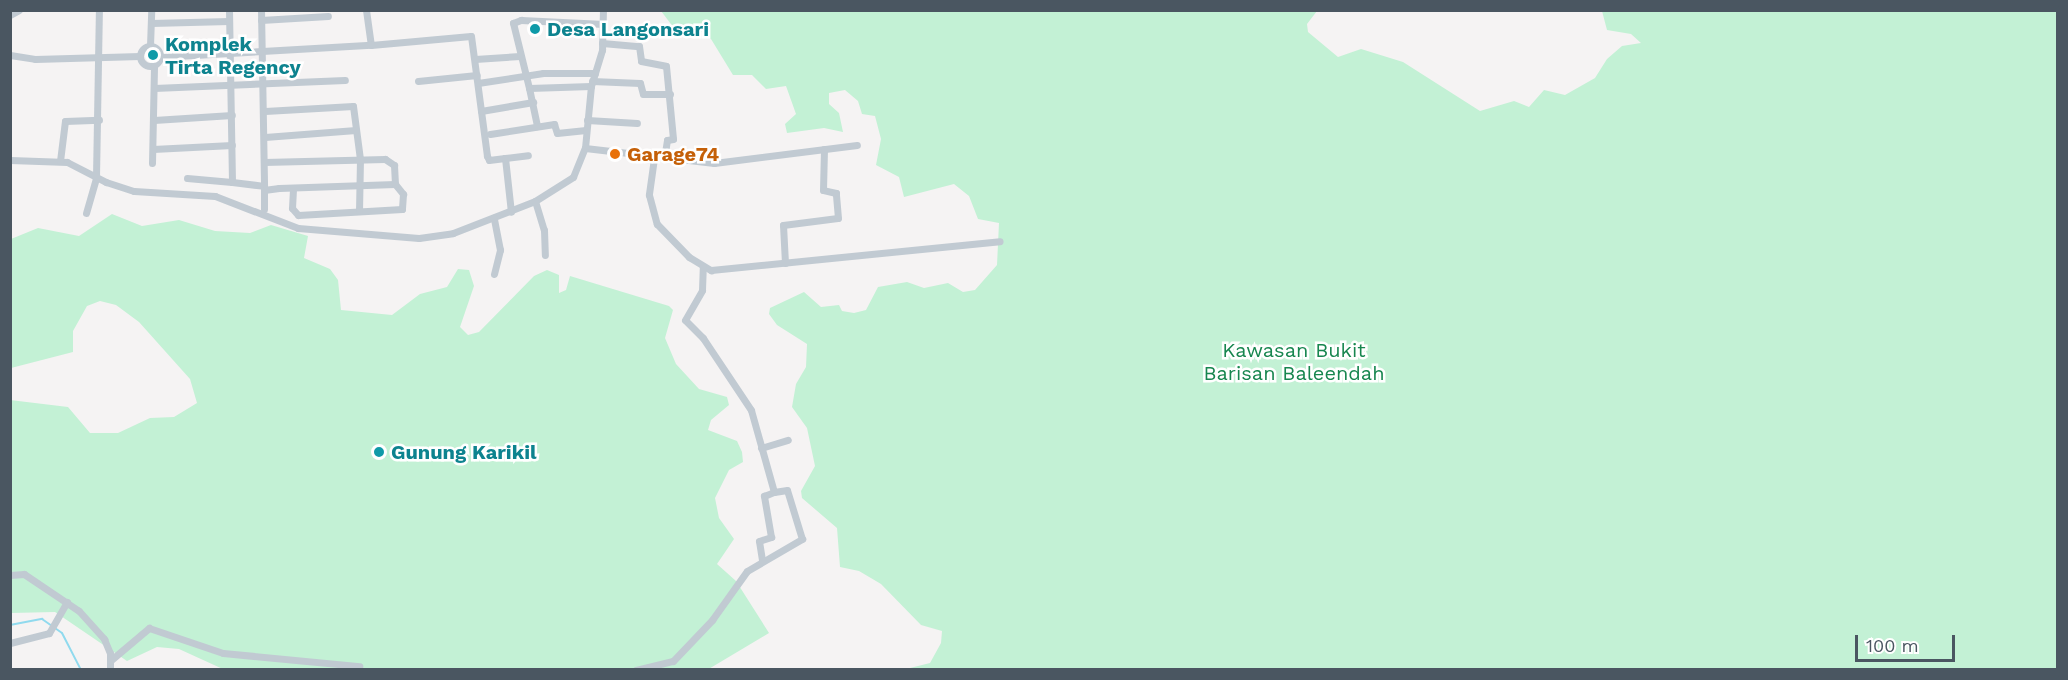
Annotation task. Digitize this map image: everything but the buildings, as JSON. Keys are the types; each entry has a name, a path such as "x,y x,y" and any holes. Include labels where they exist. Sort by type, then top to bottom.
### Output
{"street":[{"path":"10,15 19,10"},
{"path":"86,213 96,177 99,120 99,10"},
{"path":"10,55 35,59 140,56 150,46 152,10"},
{"path":"229,10 232,182"},
{"path":"261,10 262,85 265,111 264,209"},
{"path":"366,10 371,45"},
{"path":"10,160 60,160 96,177 134,190 214,196 305,229 436,237 511,212 535,201 573,177 585,148 592,84 602,43 603,10"},
{"path":"261,20 328,16"},
{"path":"152,23 229,21"},
{"path":"537,126 520,56 515,22 604,24"},
{"path":"152,163 154,65 160,57 371,45 467,34 472,38 488,159 528,154"},
{"path":"602,43 639,46 641,61 665,64 673,139 667,140 664,159"},
{"path":"150,46 157,48 160,57"},
{"path":"140,56 144,63 154,65"},
{"path":"475,59 520,56"},
{"path":"556,73 557,86"},
{"path":"418,81 595,73"},
{"path":"154,88 345,80"},
{"path":"529,88 640,83 643,94 670,94"},
{"path":"481,111 533,102"},
{"path":"265,111 353,106 360,159 359,211"},
{"path":"154,120 232,115"},
{"path":"60,160 64,121 99,120"},
{"path":"587,120 637,123"},
{"path":"490,134 554,124 559,133 586,130"},
{"path":"265,137 356,130"},
{"path":"153,149 232,145"},
{"path":"585,148 654,158 714,163 857,145"},
{"path":"785,263 783,225 838,218 836,193 824,190 824,149"},
{"path":"505,158 511,212"},
{"path":"654,158 649,188 651,213 671,240 703,267 728,270 1000,241"},
{"path":"264,162 360,159 392,162 395,184 403,194 401,211 298,215 292,208 292,188"},
{"path":"187,178 232,182 264,188 395,184"},
{"path":"535,201 544,230 545,255"},
{"path":"494,218 500,250 494,274"},
{"path":"703,267 702,290 685,320 703,338 751,410 774,492"},
{"path":"761,448 788,440"},
{"path":"636,669 673,661 712,620 747,571 762,560 802,539 787,490 764,496 771,537 759,541 762,560"},
{"path":"10,575 24,574 67,602 104,639 111,660 110,669"},
{"path":"10,643 46,634 67,602"},
{"path":"111,660 149,628 223,653 359,666"}],"green space":[{"name":"Kawasan Bukit Barisan Baleendah","path":"661,11 1317,11 1307,24 1308,32 1338,57 1361,49 1403,62 1480,111 1514,101 1529,107 1544,90 1565,95 1595,78 1607,59 1622,46 1641,43 1631,34 1607,30 1602,11 2057,11 2057,669 906,669 930,663 941,643 942,631 921,625 881,584 859,571 840,567 837,528 802,498 801,491 815,466 807,428 792,407 796,384 806,367 807,344 777,325 769,314 770,308 804,292 821,307 839,305 842,311 854,313 866,310 878,287 907,282 924,288 948,283 963,292 975,290 997,265 999,223 978,219 969,196 954,184 904,197 899,177 876,165 881,139 875,116 862,114 858,101 845,90 829,93 829,104 839,113 843,132 824,128 787,133 785,124 796,114 786,86 766,89 752,75 733,75 711,39 698,29 677,32"},
{"path":"112,214 142,226 179,220 215,231 250,233 271,225 308,236 304,258 330,269 338,280 341,310 392,315 420,294 447,287 458,269 469,270 474,286 460,327 468,335 479,332 534,276 547,270 559,275 559,293 566,290 570,276 669,306 673,310 665,338 676,364 699,389 727,397 729,405 711,420 708,430 737,441 742,452 743,462 729,470 715,498 719,518 734,539 717,564 736,581 769,633 707,670 225,670 179,649 157,647 127,661 55,612 11,613 10,400 68,407 90,433 118,433 150,418 174,417 197,403 190,379 139,322 116,305 100,301 87,306 73,331 73,352 11,368 11,239 38,228 79,236"}],"waterway":[{"path":"10,625 42,619 62,633 81,670"}],"place":[{"name":"Desa Langonsari","path":"535,29"},
{"name":"Komplek Tirta Regency","path":"153,55"},
{"name":"Garage74","path":"615,154"},
{"name":"Gunung Karikil","path":"379,452"}]}
